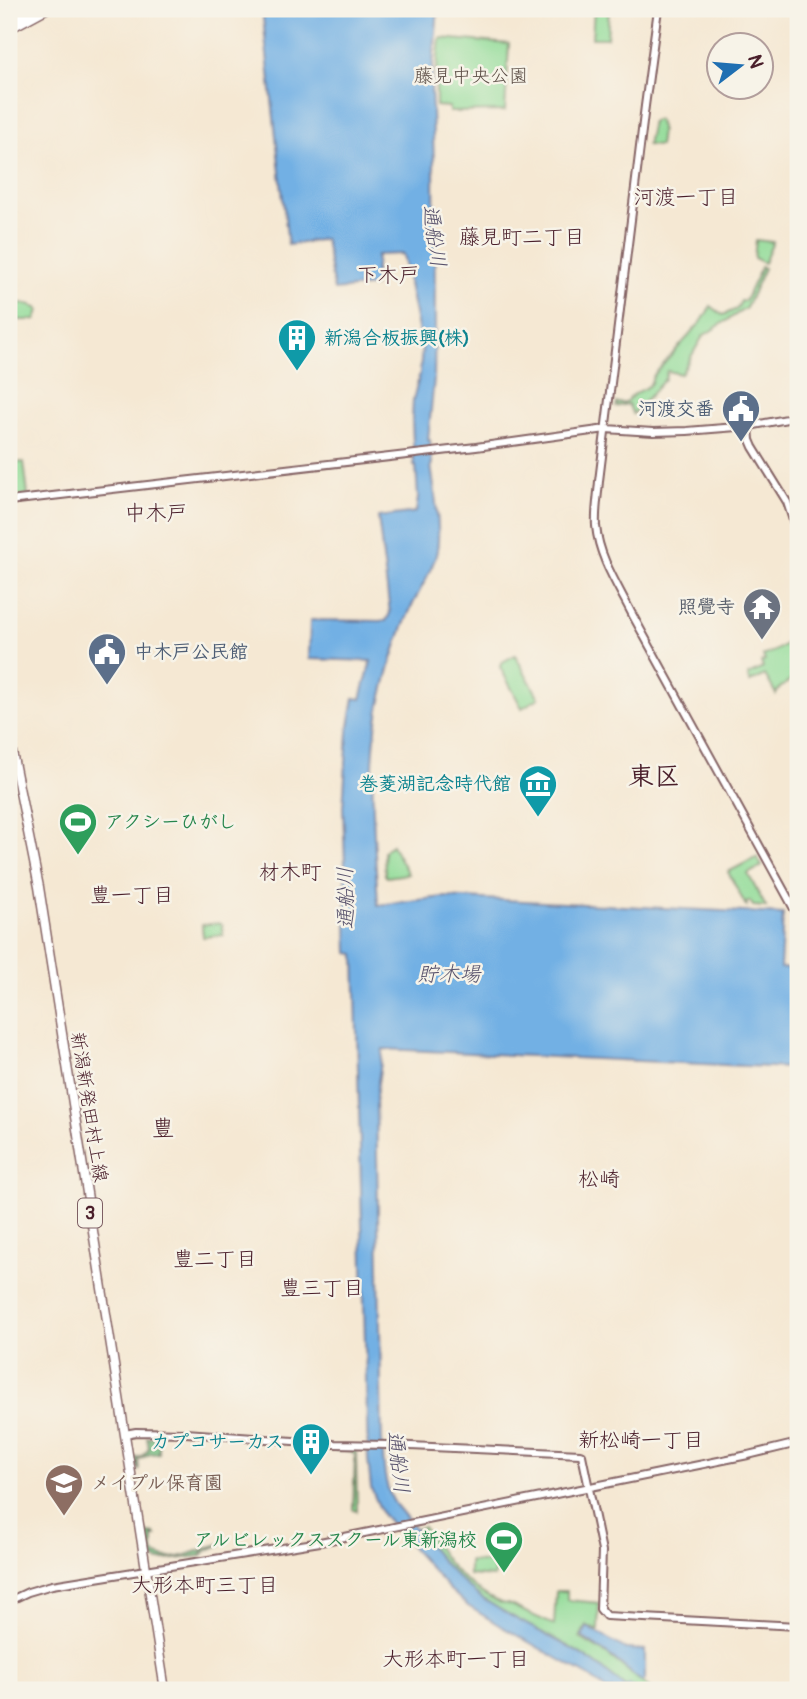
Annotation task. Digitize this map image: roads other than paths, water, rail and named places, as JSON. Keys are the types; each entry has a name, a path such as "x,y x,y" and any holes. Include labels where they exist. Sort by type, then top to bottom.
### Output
{"main road":[{"path":"9,22 41,9"},
{"path":"9,29 41,9"},
{"name":"新潟新発田村上線","path":"9,737 39,887 165,1690"}],"street":[{"path":"659,9 596,515 598,539 603,555 638,625 798,916"},
{"path":"9,502 606,429 656,432 698,430 748,426 798,417"},
{"path":"748,426 753,447 786,502 798,536"},
{"path":"125,1434 186,1433 334,1444 389,1444 580,1454 602,1551 600,1609 606,1616 798,1626"},
{"path":"9,1601 52,1585 264,1552 387,1529 798,1443"}],"water":[{"path":"262,9 438,9 431,86 435,326 434,379 428,440 437,511 438,546 402,632 379,709 373,758 378,905 443,897 783,914 780,968 798,970 791,1068 383,1049 376,1096 382,1441 385,1474 391,1497 445,1564 479,1596 582,1655 626,1688 629,1685 636,1690 606,1690 590,1677 468,1606 449,1589 382,1514 371,1488 368,1459 355,954 348,953 343,807 348,732 354,698 361,699 371,661 309,659 310,620 386,621 390,613 378,517 416,512 418,498 412,419 422,348 403,254 377,255 374,286 334,290 325,239 288,245"},
{"path":"587,1627 626,1649 645,1650 645,1679 642,1682 582,1637"}],"place":[{"name":"新潟合板振興(株)","path":"297,372"},
{"name":"河渡交番","path":"741,443"},
{"name":"照覺寺","path":"762,641"},
{"name":"中木戸公民館","path":"107,686"},
{"name":"巻菱湖記念時代館","path":"538,818"},
{"name":"アクシーひがし","path":"78,856"},
{"name":"カプコサーカス","path":"311,1476"},
{"name":"メイプル保育園","path":"64,1517"},
{"name":"アルビレックススクール東新潟校","path":"504,1574"}],"district":[{"name":"河渡一丁目","path":"686,197"},
{"name":"藤見町二丁目","path":"522,237"},
{"name":"下木戸","path":"388,275"},
{"name":"中木戸","path":"156,513"},
{"name":"東区","path":"654,777"},
{"name":"材木町","path":"290,872"},
{"name":"豊一丁目","path":"132,895"},
{"name":"豊","path":"163,1128"},
{"name":"松崎","path":"599,1179"},
{"name":"豊二丁目","path":"215,1259"},
{"name":"豊三丁目","path":"322,1288"},
{"name":"新松崎一丁目","path":"641,1440"},
{"name":"大形本町三丁目","path":"205,1585"},
{"name":"大形本町一丁目","path":"456,1659"}],"park label":[{"name":"藤見中央公園","path":"471,76"}],"water label":[{"name":"通船川","path":"434,236"},
{"name":"通船川","path":"346,898"},
{"name":"貯木場","path":"449,974"},
{"name":"通船川","path":"398,1462"}]}
